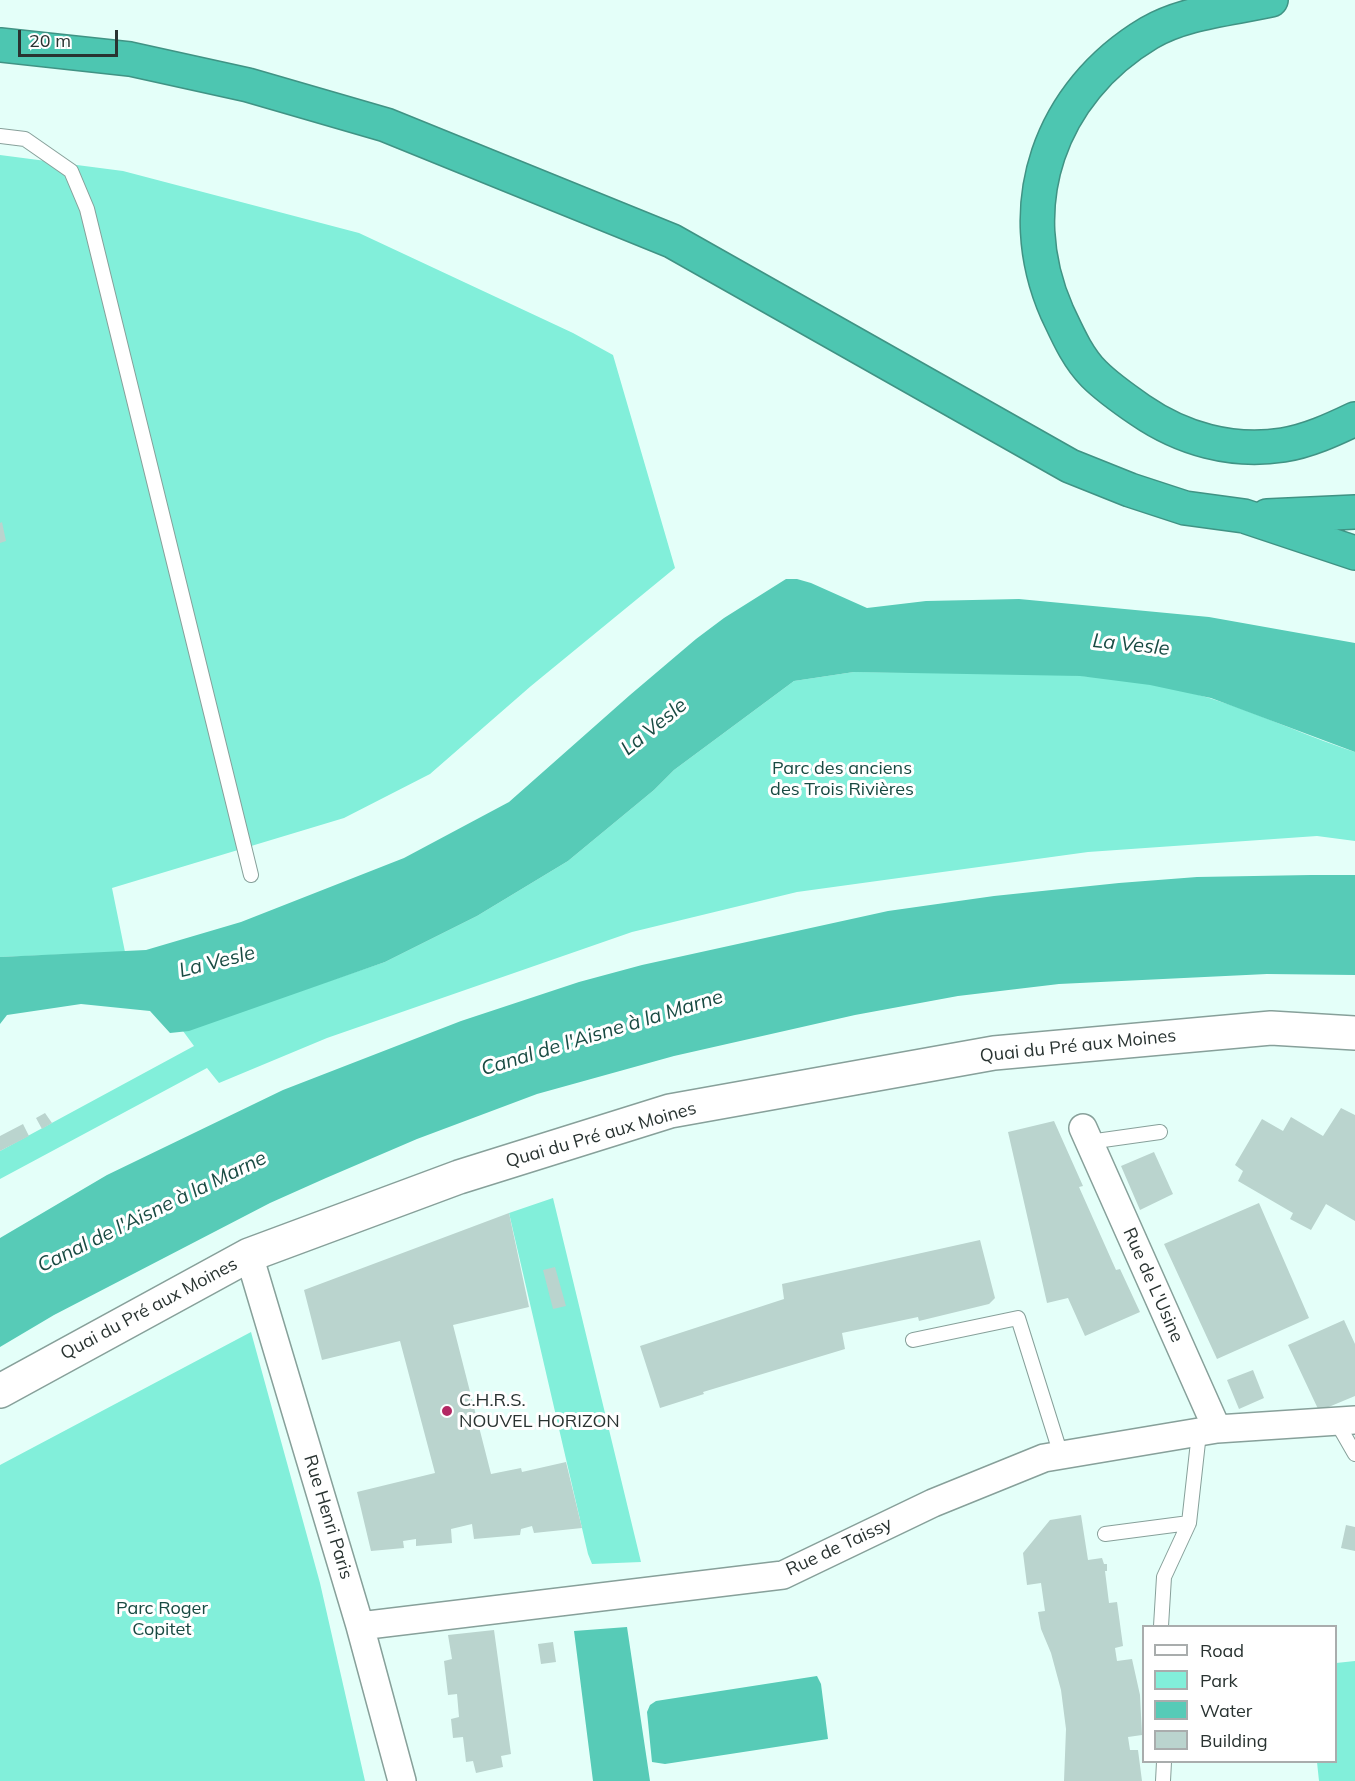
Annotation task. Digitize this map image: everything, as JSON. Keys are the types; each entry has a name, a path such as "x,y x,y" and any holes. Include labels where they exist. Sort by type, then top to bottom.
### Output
{"highway":[{"path":"1271,0 1194,15 1151,32 1117,54 1087,84 1066,114 1049,150 1040,185 1036,225 1041,261 1052,300 1070,340 1093,373 1121,398 1159,423 1196,439 1237,447 1283,445 1323,435 1355,419"},
{"path":"0,45 130,60 248,85 386,125 672,241 1070,466 1130,490 1185,508 1244,516 1355,512"},
{"path":"1244,516 1355,553"}],"street":[{"name":"Quai du Pré aux Moines","path":"0,1391 249,1255 459,1177 670,1111 994,1053 1271,1028 1355,1034"},
{"name":"Rue de L'Usine","path":"1086,1135 1208,1431"},
{"name":"Rue Henri Paris","path":"249,1255 360,1626 402,1781"},
{"name":"Rue de Taissy","path":"360,1626 783,1575 933,1503 1044,1458 1208,1431 1345,1421"}],"lane":[{"path":"0,136 25,139 71,171 87,209 250,874"},
{"name":"Rue de L'Usine","path":"1086,1135 1160,1132"},
{"path":"913,1340 1018,1318 1061,1455"},
{"name":"Rue de Taissy","path":"1345,1421 1355,1454"},
{"path":"1161,1625 1164,1577 1189,1522 1208,1431"},
{"path":"1105,1534 1189,1522"},
{"path":"1164,1763 1164,1781"}],"green space":[{"path":"0,155 123,171 359,233 573,333 613,355 675,568 531,686 430,774 344,818 112,888 125,952 0,957"},
{"name":"Parc des anciens des Trois Rivières","path":"854,672 1022,673 1106,678 1187,692 1251,712 1355,752 1355,841 1317,836 1088,852 797,892 632,932 327,1038 219,1083 207,1068 0,1179 0,1151 194,1046 183,1031 385,962 477,916 568,861 654,790 674,770 794,681"},
{"path":"553,1198 641,1562 592,1564 588,1554 509,1213"},
{"name":"Parc Roger Copitet","path":"251,1332 320,1583 365,1781 0,1781 0,1465"},
{"path":"1355,1661 1355,1781 1319,1781 1317,1763 1337,1763 1337,1663"}],"water":[{"name":"La Vesle","path":"786,579 811,583 867,608 926,601 1019,599 1209,617 1355,643 1355,752 1211,698 1150,685 1080,676 854,672 794,681 674,770 654,790 568,861 477,916 385,962 189,1031 170,1033 150,1011 81,1004 7,1015 0,1024 0,957 146,950 241,922 404,858 509,802 696,639 724,618"},
{"name":"Canal de l'Aisne à la Marne","path":"1355,875 1355,975 1267,974 1059,984 958,996 855,1015 674,1056 537,1094 417,1139 326,1178 270,1203 54,1315 0,1347 0,1238 107,1175 283,1090 461,1021 579,982 642,965 888,911 994,896 1119,883 1197,877"},
{"path":"627,1627 650,1781 593,1781 574,1631"},
{"path":"817,1676 821,1684 828,1739 665,1764 652,1762 647,1712 650,1705 656,1701"}],"building":[{"path":"2,522 6,541 0,543 0,523"},
{"path":"1341,1108 1355,1115 1355,1221 1326,1204 1311,1230 1290,1219 1293,1213 1238,1181 1243,1171 1235,1165 1262,1119 1283,1131 1291,1117 1323,1136"},
{"path":"45,1113 52,1123 42,1129 36,1118"},
{"path":"1054,1121 1083,1186 1079,1187 1116,1270 1120,1269 1140,1312 1085,1336 1068,1298 1047,1303 1008,1132"},
{"path":"23,1124 29,1136 0,1151 0,1136"},
{"path":"1154,1152 1173,1194 1140,1210 1121,1166"},
{"path":"1259,1203 1309,1318 1217,1359 1164,1244"},
{"name":"C.H.R.S. NOUVEL HORIZON","path":"509,1213 529,1307 453,1325 491,1474 521,1468 522,1472 566,1462 582,1528 534,1533 532,1526 521,1529 520,1535 474,1539 472,1524 451,1529 452,1543 416,1546 416,1539 403,1541 404,1548 371,1551 357,1492 435,1473 400,1341 322,1360 304,1290"},
{"path":"980,1240 995,1298 989,1304 919,1321 918,1317 842,1333 845,1349 703,1392 704,1394 660,1408 640,1346 784,1299 782,1284"},
{"path":"555,1267 566,1306 553,1309 543,1270"},
{"path":"1344,1320 1355,1344 1355,1396 1319,1411 1288,1345"},
{"path":"1253,1370 1264,1398 1239,1409 1227,1380"},
{"path":"1081,1515 1088,1560 1102,1558 1104,1564 1107,1564 1107,1571 1105,1571 1109,1603 1117,1602 1123,1646 1115,1648 1117,1661 1132,1659 1140,1695 1142,1735 1128,1737 1130,1750 1138,1750 1142,1781 1064,1781 1066,1729 1061,1690 1051,1653 1041,1629 1038,1612 1045,1611 1041,1583 1027,1585 1023,1553 1050,1520"},
{"path":"1346,1525 1355,1527 1355,1551 1341,1548"},
{"path":"494,1630 511,1754 501,1756 503,1767 476,1773 473,1761 466,1762 463,1737 453,1738 451,1719 459,1717 457,1694 448,1695 444,1661 452,1659 448,1635"},
{"path":"553,1642 556,1662 541,1664 538,1644"}],"place":[{"name":"C.H.R.S. NOUVEL HORIZON","path":"447,1411"}]}
